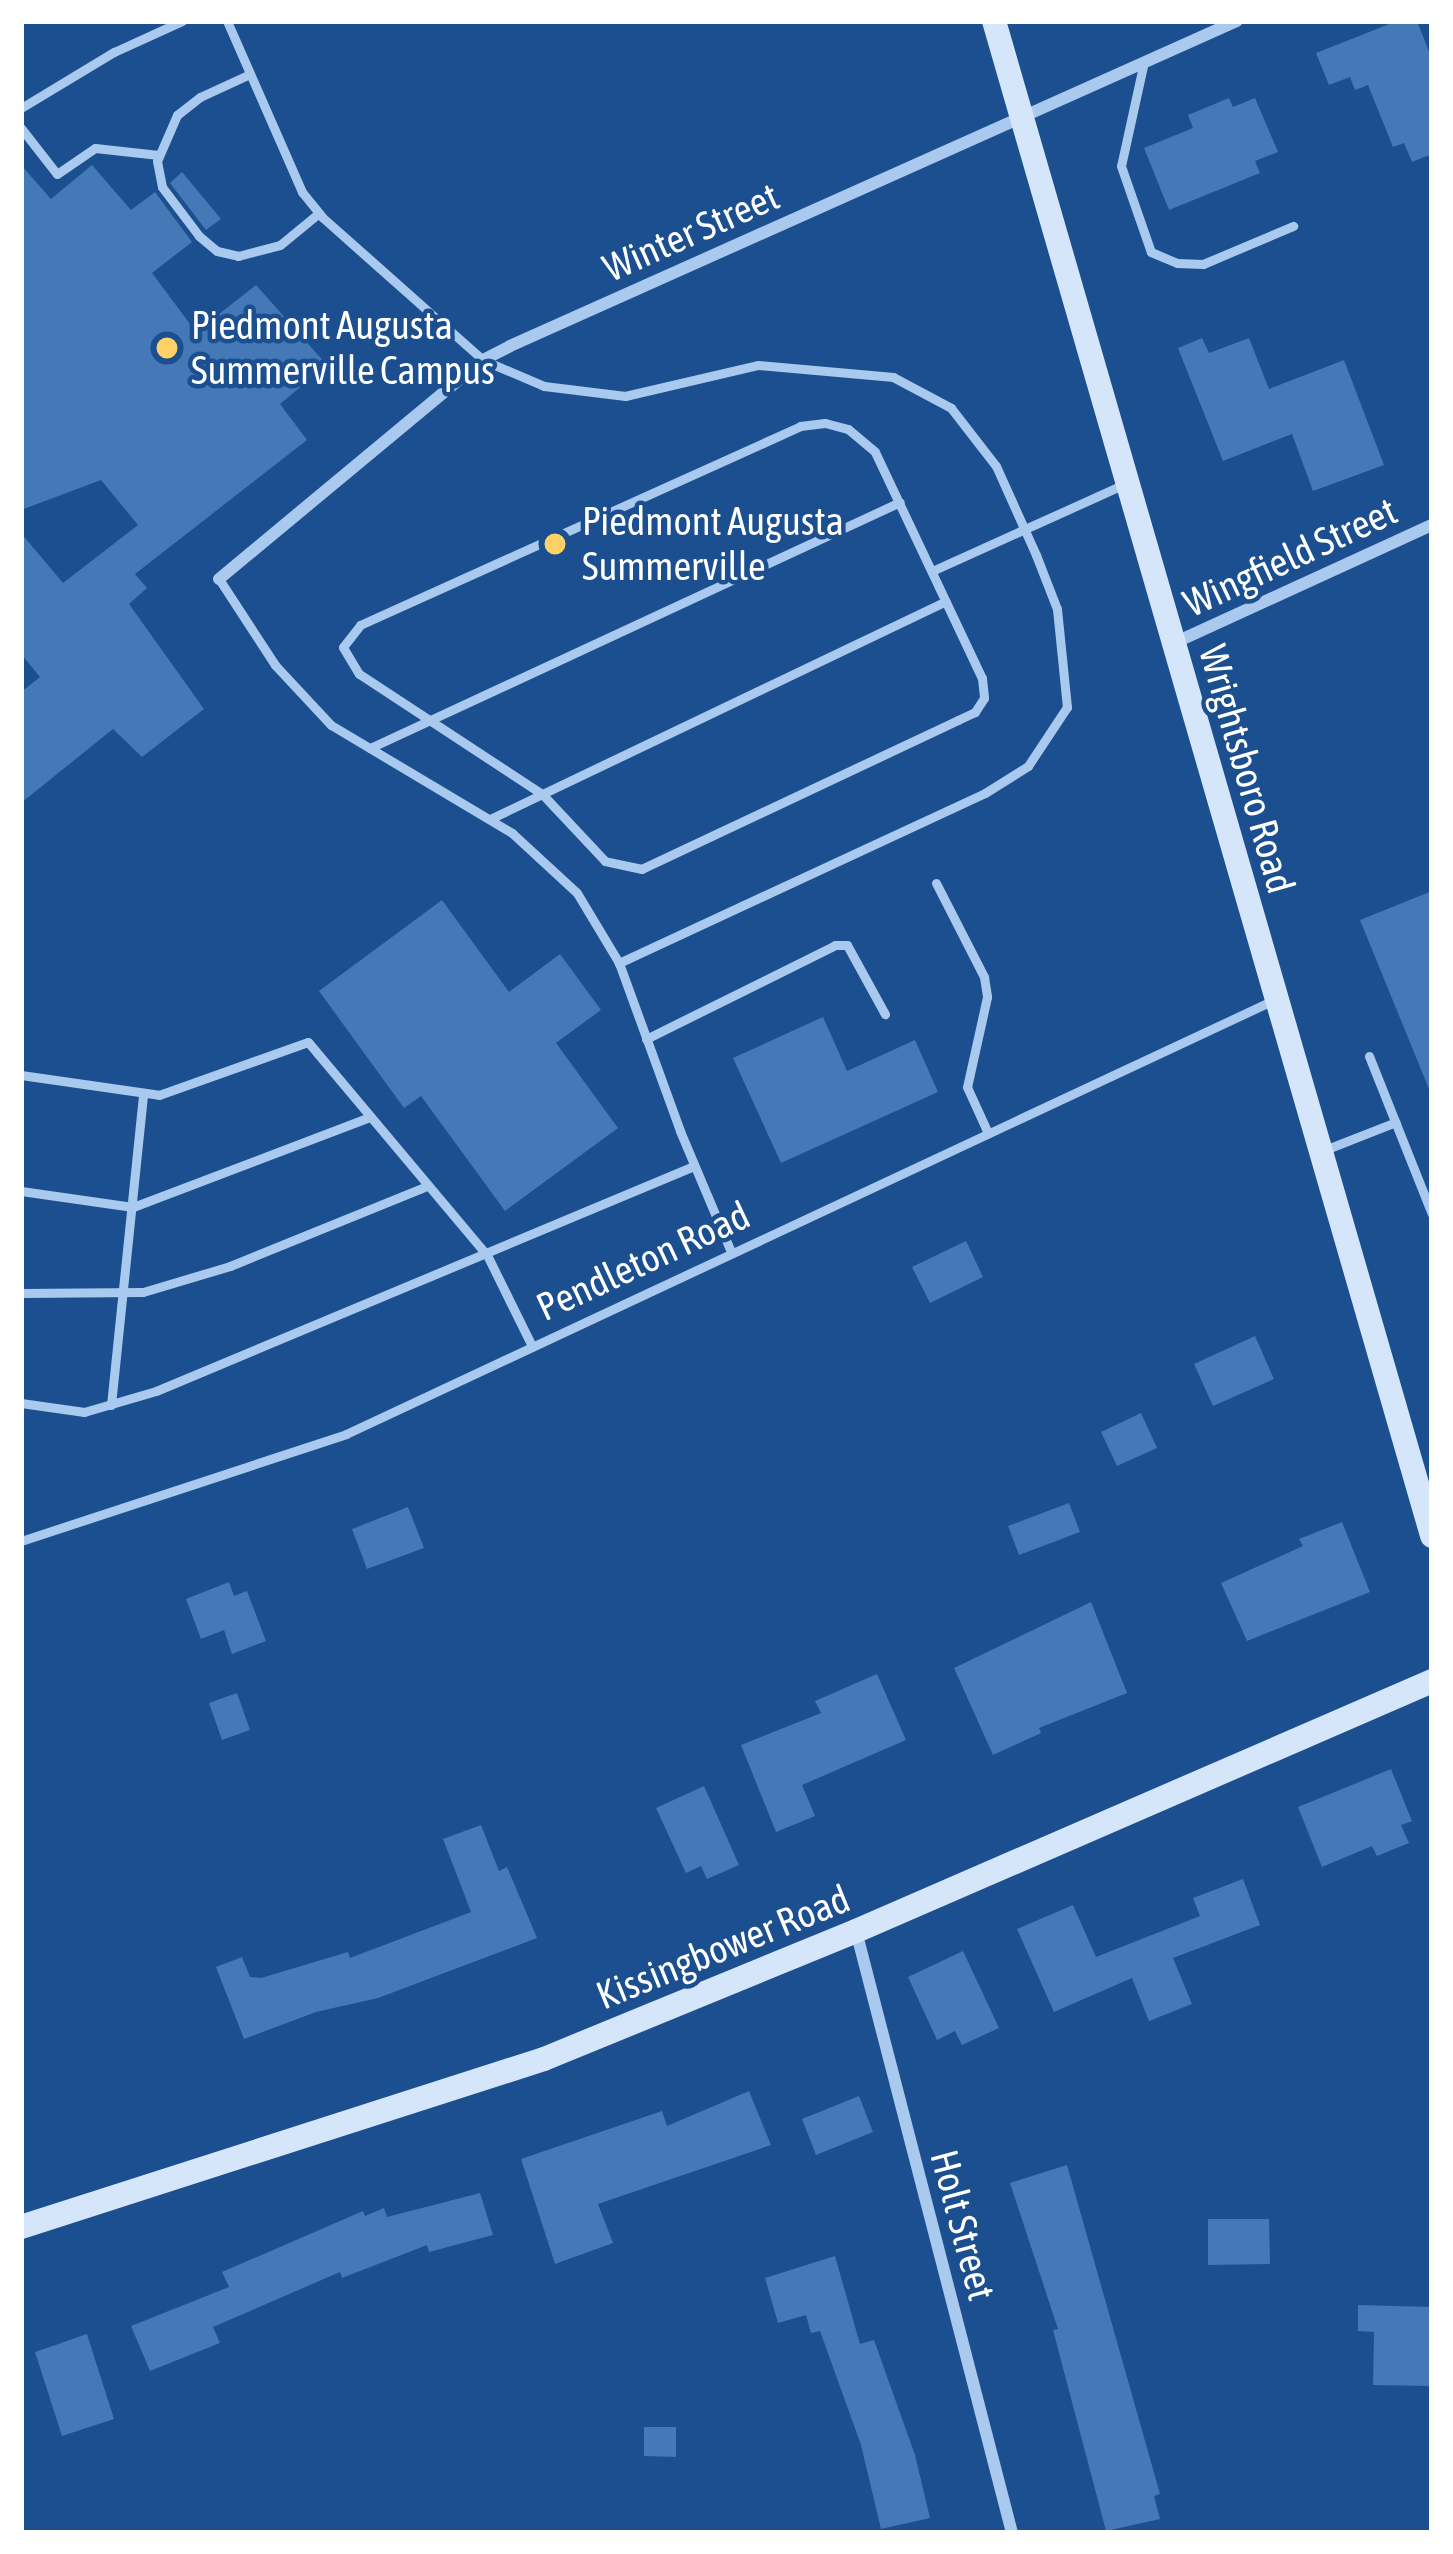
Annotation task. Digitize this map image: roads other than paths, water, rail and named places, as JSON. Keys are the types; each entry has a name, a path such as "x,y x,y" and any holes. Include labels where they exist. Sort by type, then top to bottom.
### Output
{"main road":[{"name":"Wrightsboro Road","path":"994,21 1432,1536"},
{"name":"Kissingbower Road","path":"21,2227 544,2059 856,1931 1432,1681"}],"street":[{"name":"Winter Street","path":"219,579 483,360 1237,21"},
{"name":"Wingfield Street","path":"1174,644 1432,525"},
{"name":"Holt Street","path":"856,1931 1012,2533"}],"lane":[{"path":"21,108 114,52 182,21"},
{"path":"227,21 302,192 319,213 483,360 544,386 625,396 758,365 893,377 951,408 996,466 1024,528 1057,609 1066,706 1028,766 986,793 620,963"},
{"path":"1143,66 1121,166 1151,251 1177,263 1203,264 1294,226"},
{"path":"250,74 177,115 159,155 162,187 217,251 260,254 319,213"},
{"path":"21,128 57,174 95,148 159,155"},
{"path":"825,423 848,429 875,452 900,502 982,678 983,698 975,712 642,869 604,861 542,794 359,674 343,647 360,625 800,426 825,423"},
{"path":"932,571 1127,483"},
{"path":"370,748 900,502"},
{"path":"219,579 275,665 331,725 512,832 577,893 620,963 694,1166 731,1252"},
{"path":"490,820 946,602"},
{"path":"935,883 984,977 987,997 968,1087 988,1133"},
{"path":"646,1039 835,945 848,945 885,1014"},
{"name":"Pendleton Road","path":"21,1541 346,1434 1276,999"},
{"path":"21,1075 159,1095 308,1042 487,1255 532,1346"},
{"path":"1370,1056 1432,1214"},
{"path":"111,1405 143,1093"},
{"path":"21,1191 133,1207 370,1117"},
{"path":"1321,1151 1396,1122"},
{"path":"21,1403 84,1412 111,1405 293,1338 694,1166"},
{"path":"21,1293 143,1292 230,1266 427,1186"}],"place":[{"name":"Piedmont Augusta Summerville Campus","path":"167,348"},
{"name":"Piedmont Augusta Summerville","path":"555,544"}]}
